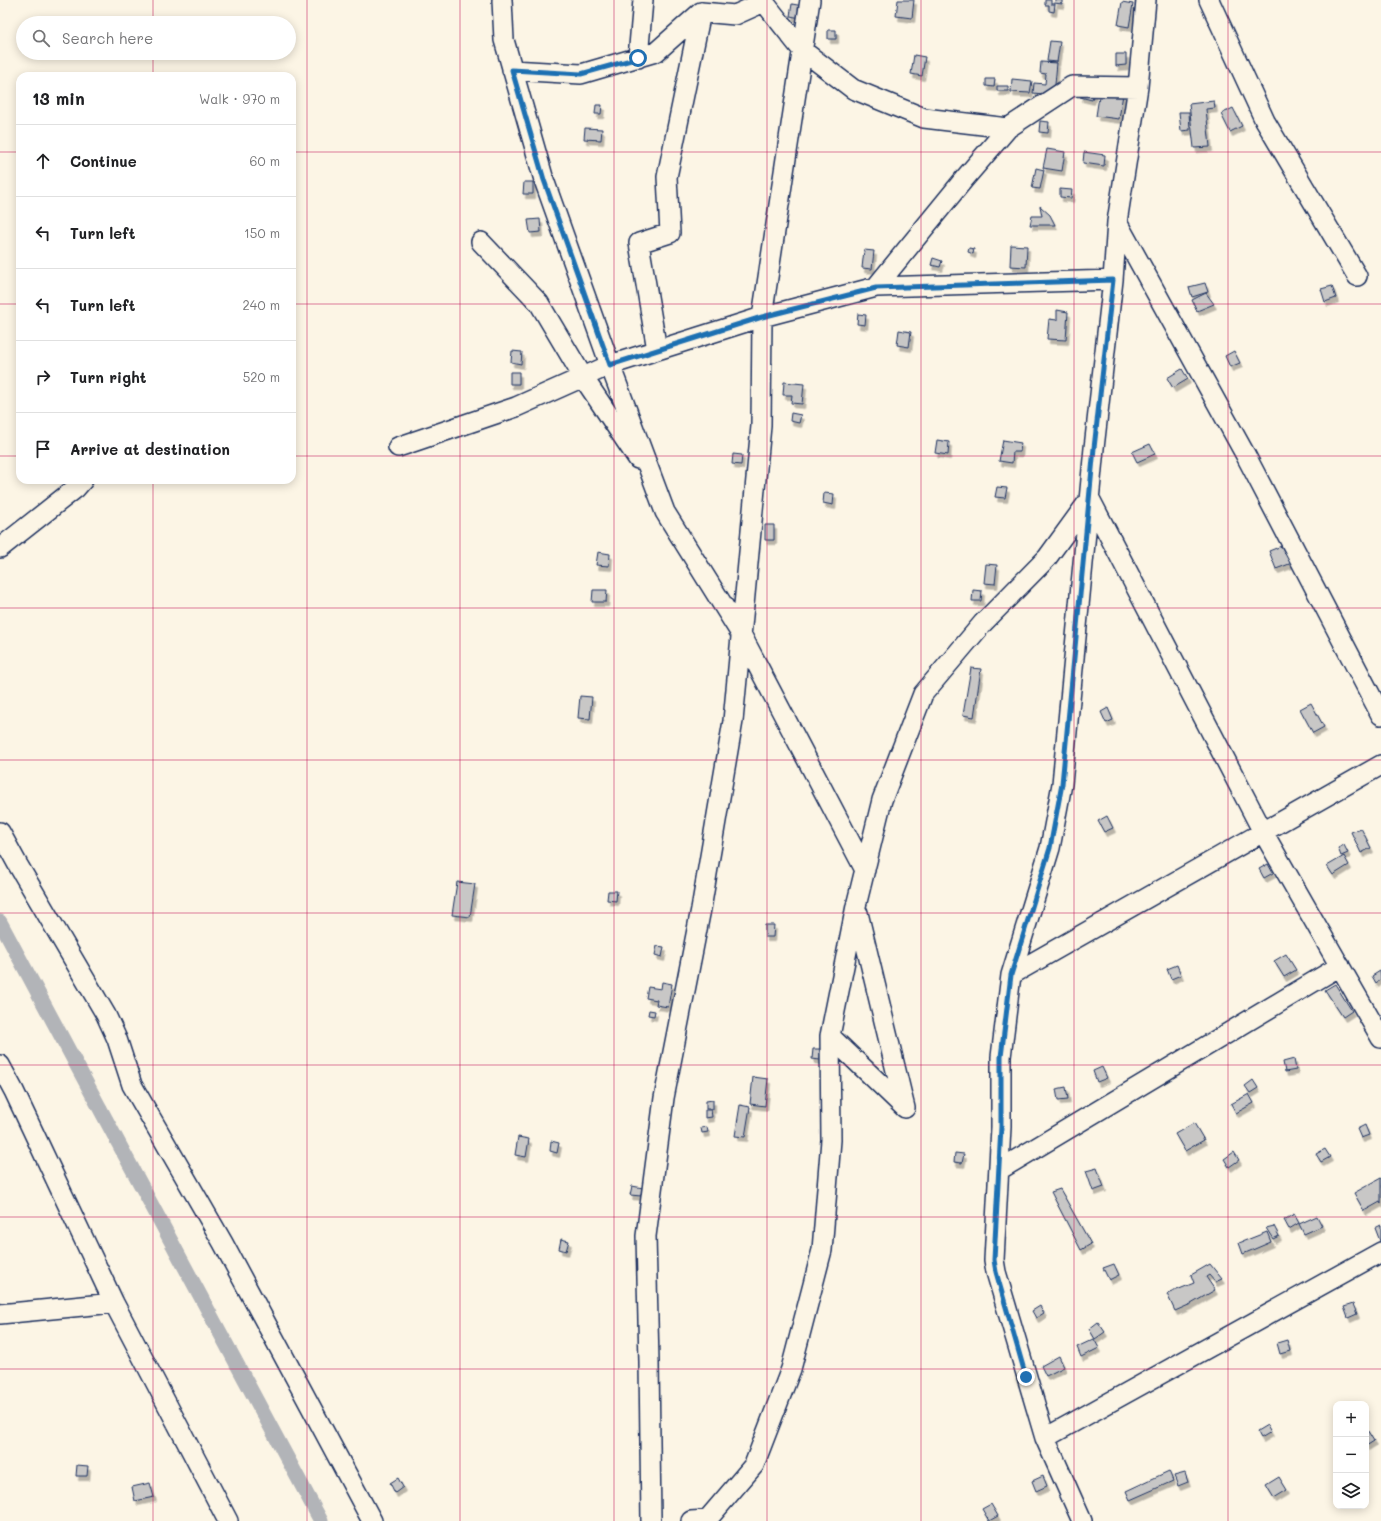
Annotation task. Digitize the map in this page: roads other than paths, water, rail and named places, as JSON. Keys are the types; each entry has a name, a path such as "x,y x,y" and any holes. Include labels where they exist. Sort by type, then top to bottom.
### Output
{"street":[{"path":"502,0 504,40 544,180 610,365 665,512 741,634 865,870"},
{"path":"638,58 643,0"},
{"path":"651,1521 646,1236 664,1098 701,909 733,722 760,426 762,317 810,0"},
{"path":"1082,1521 1045,1438 996,1272 994,1260 1001,1127 1001,1057 1011,975 1050,848 1062,784 1113,280 1117,222 1138,87 1146,0"},
{"path":"1209,0 1265,121 1357,276"},
{"path":"512,70 581,74 656,52 701,12 735,15 764,2 802,50 853,89 924,118 1008,128"},
{"path":"657,350 639,243 670,233 667,177 701,12"},
{"path":"876,288 964,178 1008,128 1072,86 1138,87"},
{"path":"1117,222 1245,454 1381,715"},
{"path":"481,242 539,303 583,377 655,485"},
{"path":"398,447 516,407 610,365 762,317 876,288 1113,280"},
{"path":"0,548 80,484"},
{"path":"1090,499 1263,832 1381,1038"},
{"path":"691,1521 707,1520 754,1465 791,1369 822,1250 831,1140 830,1036 856,906 882,800 923,694 982,623 1047,558 1090,499"},
{"path":"1011,975 1381,765"},
{"path":"0,832 106,1015 117,1039 136,1092 223,1243 372,1521"},
{"path":"830,1036 905,1108 856,906"},
{"path":"999,1170 1340,966"},
{"path":"0,1065 14,1091 114,1303 228,1521"},
{"path":"1045,1438 1381,1252"},
{"path":"0,1314 114,1303"}],"waterway":[{"path":"0,922 321,1521"}]}
